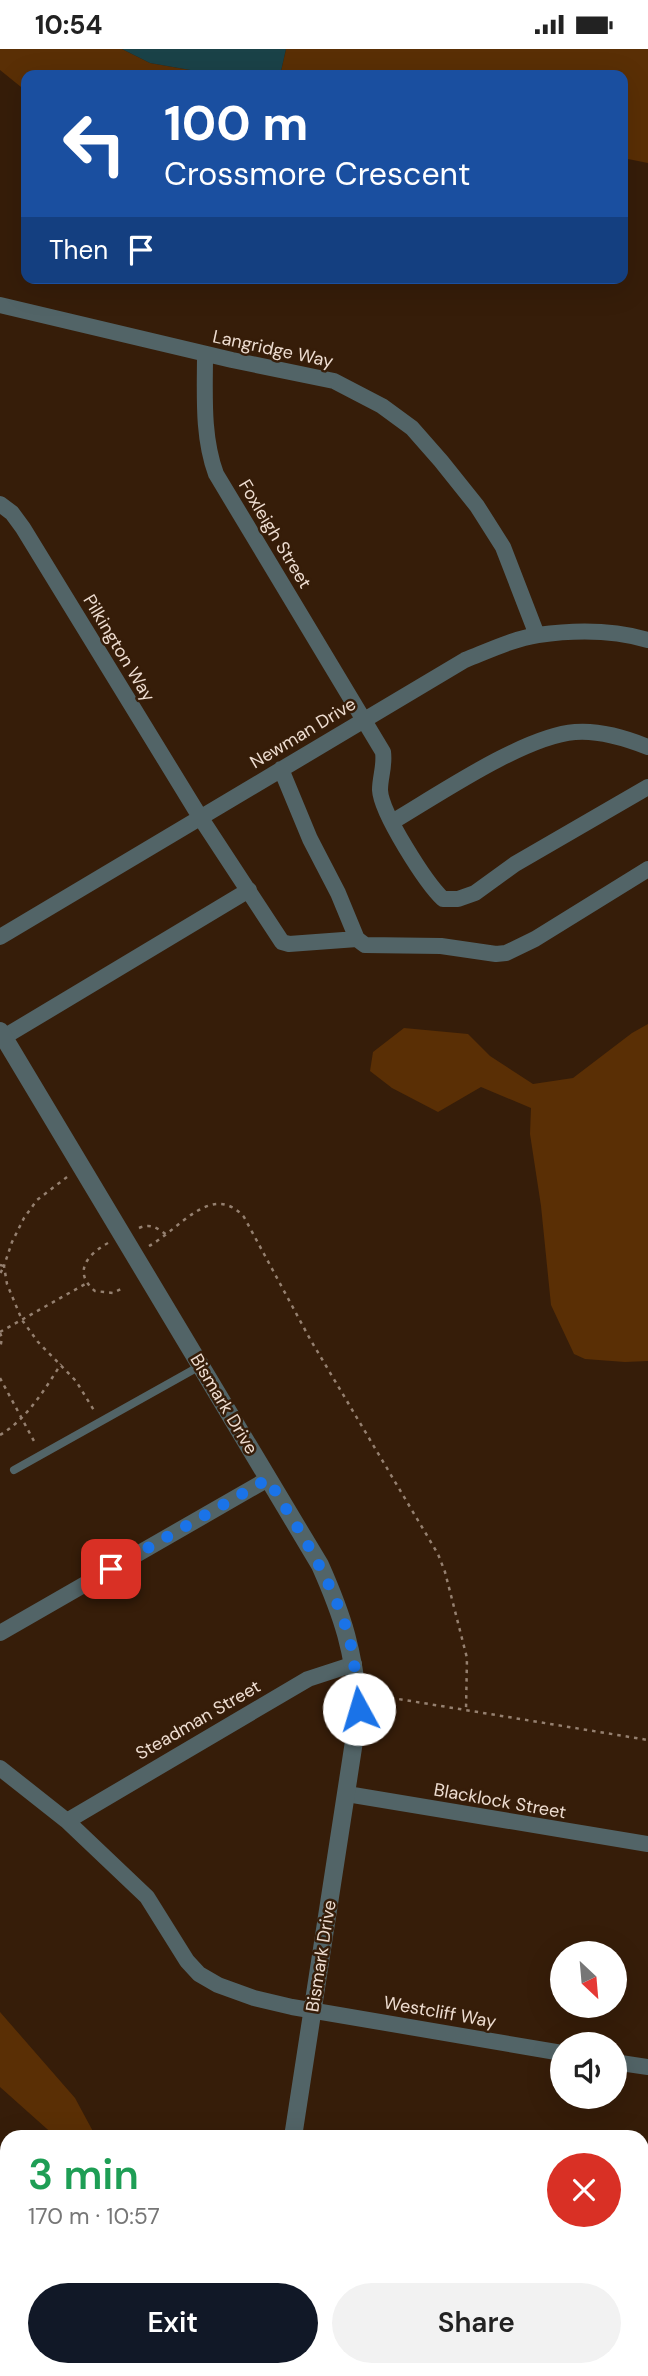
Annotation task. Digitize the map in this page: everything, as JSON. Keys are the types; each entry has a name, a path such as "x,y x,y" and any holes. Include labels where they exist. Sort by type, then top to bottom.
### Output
{"street":[{"name":"Langridge Way","path":"0,305 334,381 382,406 412,428 477,506 503,547 537,635"},
{"name":"Foxleigh Street","path":"205,353 204,413 209,457 216,474 383,752 385,765 380,791 393,822 430,886 443,899 458,899 475,893 515,863 648,787"},
{"name":"Pilkington Way","path":"0,504 12,513 23,528 200,817 282,941 289,944 357,939"},
{"name":"Newman Drive","path":"0,937 465,660 537,635 600,632 648,640"},
{"path":"393,822 498,761 540,740 574,732 607,734 648,747"},
{"path":"281,769 357,939 365,945 441,946 506,953 535,939 648,869"},
{"path":"2,1034 249,890"},
{"name":"Bismark Drive","path":"2,1034 320,1565 349,1637 359,1709 294,2130"},
{"path":"0,1633 268,1479"},
{"name":"Steadman Street","path":"67,1821 308,1679 354,1664"},
{"name":"Westcliff Way","path":"0,1768 67,1821 147,1897 187,1961 199,1974 218,1985 254,1998 312,2010 550,2051"},
{"name":"Blacklock Street","path":"346,1794 648,1845"},
{"path":"627,2063 648,2067"}],"lane":[{"path":"14,1470 200,1366"}],"path":[{"path":"0,1274 24,1218 37,1200 81,1167"},
{"path":"134,1255 211,1203 225,1203 244,1217 310,1339 438,1554 445,1571 467,1658 466,1710"},
{"path":"137,1229 146,1225 155,1226 167,1235"},
{"path":"108,1243 87,1257 84,1268 87,1283 95,1291 104,1293 121,1289"},
{"path":"2,1265 22,1320 38,1342 76,1381 101,1422"},
{"path":"0,1349 0,1332 87,1283"},
{"path":"0,1434 38,1399 61,1364"},
{"path":"0,1378 41,1455"},
{"path":"357,1692 648,1740"}],"shaded area":[{"path":"0,49 122,49 150,63 190,70 21,70 21,87 0,70"},
{"path":"286,49 648,49 648,163 628,159 628,70 281,70"},
{"path":"648,1024 648,1361 585,1359 574,1354 551,1305 541,1206 530,1134 531,1108 481,1087 438,1112 392,1088 370,1071 373,1052 404,1028 468,1034 490,1056 533,1084 573,1078"},
{"path":"0,2012 75,2098 92,2130 48,2130 0,2087"}],"water":[{"path":"122,49 286,49 281,70 190,70 150,63"}],"route":[{"path":"111,1569 268,1479 320,1565 340,1608 349,1637 359,1709"}]}
